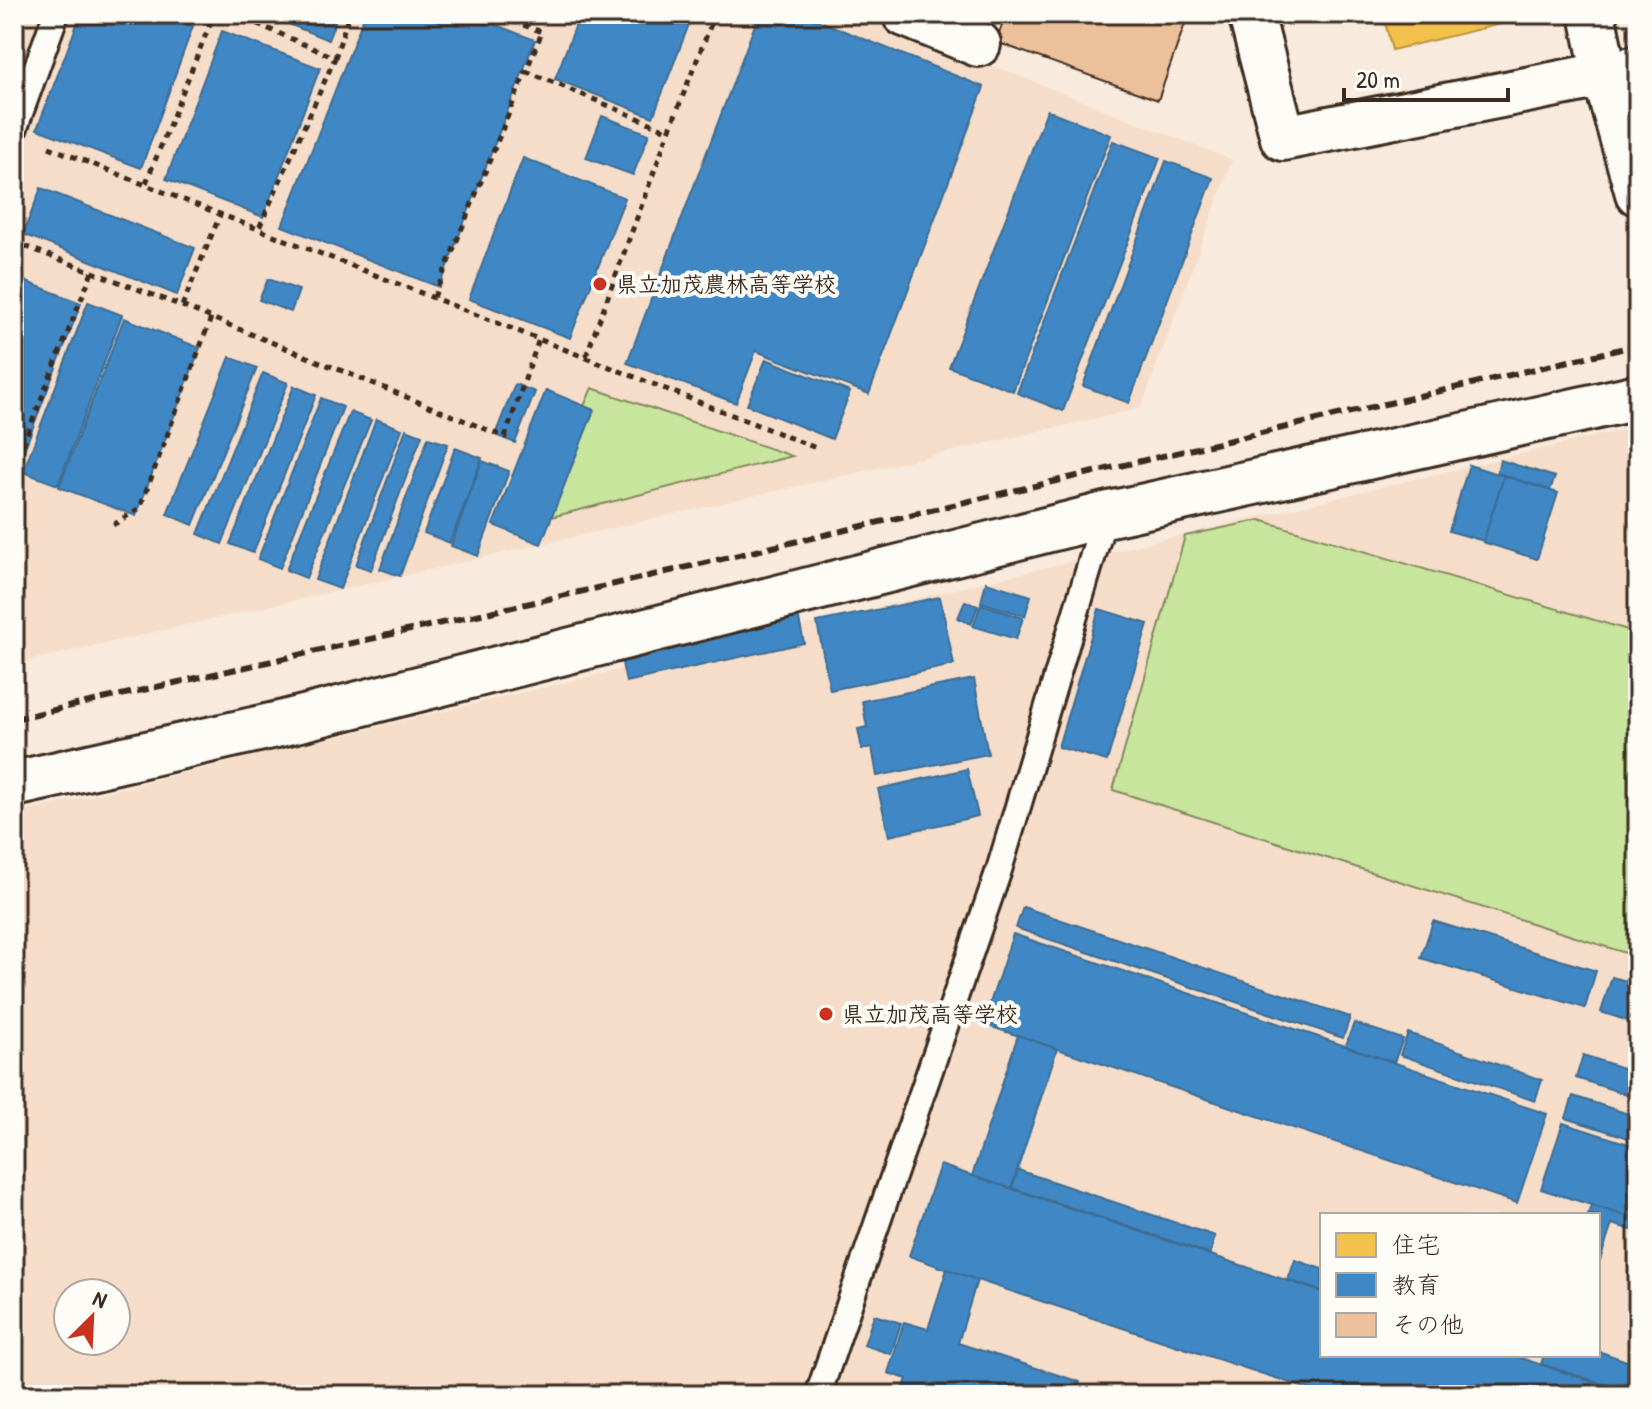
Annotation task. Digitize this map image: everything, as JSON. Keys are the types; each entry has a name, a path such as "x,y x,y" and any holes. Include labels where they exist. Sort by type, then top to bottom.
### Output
{"street":[{"path":"905,14 978,44"},
{"path":"1251,14 1283,138 1622,72"},
{"path":"1592,14 1622,72 1638,193"},
{"path":"14,784 280,724 1105,515 1638,397"}],"lane":[{"path":"14,130 56,14"},
{"path":"818,1395 999,870 1105,515"}],"path":[{"path":"146,183 214,14"},
{"path":"235,14 335,58"},
{"path":"259,228 335,58 349,14"},
{"path":"434,297 542,32 494,14"},
{"path":"586,356 715,14"},
{"path":"526,71 669,131"},
{"path":"43,145 816,448"},
{"path":"182,306 221,213"},
{"path":"14,242 182,306 505,437 539,339"},
{"path":"14,467 92,272"},
{"path":"113,525 140,508 211,318"}],"shaded area":[{"name":"県立加茂農林高等学校","path":"14,14 884,14 882,22 1232,160 1141,408 14,664"},
{"name":"県立加茂高等学校","path":"1638,426 1638,1395 14,1395 14,814"}],"green space":[{"path":"592,388 792,456 532,522"},
{"path":"1260,520 1638,633 1638,957 1113,790 1185,536"}],"building: 住宅":[{"path":"1383,14 1538,14 1538,15 1392,50"}],"building: 教育":[{"path":"81,14 160,14 193,26 141,168 37,129"},
{"path":"264,14 338,14 328,40"},
{"path":"365,14 468,14 535,40 439,287 282,226"},
{"path":"580,14 693,14 653,117 555,79"},
{"path":"759,14 802,14 984,87 869,394 756,351 736,403 627,363"},
{"path":"222,31 320,68 263,217 166,179"},
{"path":"1047,110 1111,135 1013,391 949,367"},
{"path":"602,116 649,134 633,175 586,158"},
{"path":"1113,141 1160,158 1063,411 1017,393"},
{"path":"523,158 625,198 570,338 469,299"},
{"path":"1166,161 1213,178 1129,403 1083,386"},
{"path":"41,188 195,248 177,295 23,234"},
{"path":"14,277 81,303 16,471 14,470"},
{"path":"268,279 299,290 291,312 259,300"},
{"path":"88,302 122,315 58,485 23,472"},
{"path":"124,318 200,348 136,516 59,487"},
{"path":"230,357 257,368 193,525 167,514"},
{"path":"766,359 850,392 832,439 747,405"},
{"path":"263,373 288,383 222,544 198,534"},
{"path":"515,384 535,392 515,443 495,435"},
{"path":"294,386 316,395 253,553 230,544"},
{"path":"546,390 594,410 541,544 493,525"},
{"path":"321,398 343,407 280,568 258,559"},
{"path":"350,412 371,420 306,578 286,570"},
{"path":"376,419 402,429 340,589 315,580"},
{"path":"406,429 422,435 371,570 356,565"},
{"path":"428,438 448,444 400,576 380,569"},
{"path":"455,448 482,458 450,543 424,533"},
{"path":"1500,460 1555,477 1550,490 1497,473"},
{"path":"482,461 509,471 478,556 451,546"},
{"path":"1469,465 1504,476 1484,541 1449,531"},
{"path":"1504,476 1558,493 1537,559 1483,542"},
{"path":"986,582 1031,596 1025,616 981,602"},
{"path":"940,597 954,665 830,690 817,622"},
{"path":"965,601 978,606 971,624 958,618"},
{"path":"981,604 1023,618 1016,639 973,626"},
{"path":"1099,609 1148,624 1107,761 1058,747"},
{"path":"797,610 804,643 626,682 619,649"},
{"path":"974,679 988,754 877,776 872,747 862,749 858,729 867,727 862,701"},
{"path":"967,769 978,816 889,836 878,789"},
{"path":"1023,907 1350,1017 1343,1038 1016,928"},
{"path":"1433,921 1596,971 1585,1008 1421,958"},
{"path":"1013,934 1547,1114 1517,1203 983,1024"},
{"path":"1612,977 1638,984 1638,1024 1601,1012"},
{"path":"1354,1023 1403,1039 1394,1062 1345,1046"},
{"path":"1408,1033 1542,1080 1535,1101 1400,1055"},
{"path":"1018,1035 1057,1049 1011,1189 972,1176"},
{"path":"1583,1055 1638,1073 1638,1098 1576,1078"},
{"path":"1573,1096 1638,1117 1638,1141 1566,1118"},
{"path":"1563,1123 1638,1147 1638,1220 1541,1189"},
{"path":"940,1165 1320,1291 1320,1357 1518,1357 1632,1395 1327,1395 909,1256"},
{"path":"1018,1170 1215,1236 1210,1254 1012,1188"},
{"path":"1591,1205 1638,1220 1638,1232 1612,1224 1600,1260 1600,1213 1589,1213"},
{"path":"1295,1260 1320,1268 1320,1290 1288,1280"},
{"path":"947,1269 977,1280 958,1343 1080,1382 1076,1395 901,1395 907,1379 888,1373 904,1322 928,1329"},
{"path":"874,1315 901,1323 891,1354 864,1345"},
{"path":"1600,1352 1638,1365 1638,1395 1541,1364 1543,1357 1600,1357"}],"building: その他":[{"path":"1006,14 1188,15 1158,100 996,42"}],"railway":[{"path":"14,719 606,586 1638,345"}],"place":[{"name":"県立加茂農林高等学校","path":"600,284"},
{"name":"県立加茂高等学校","path":"826,1014"}]}
